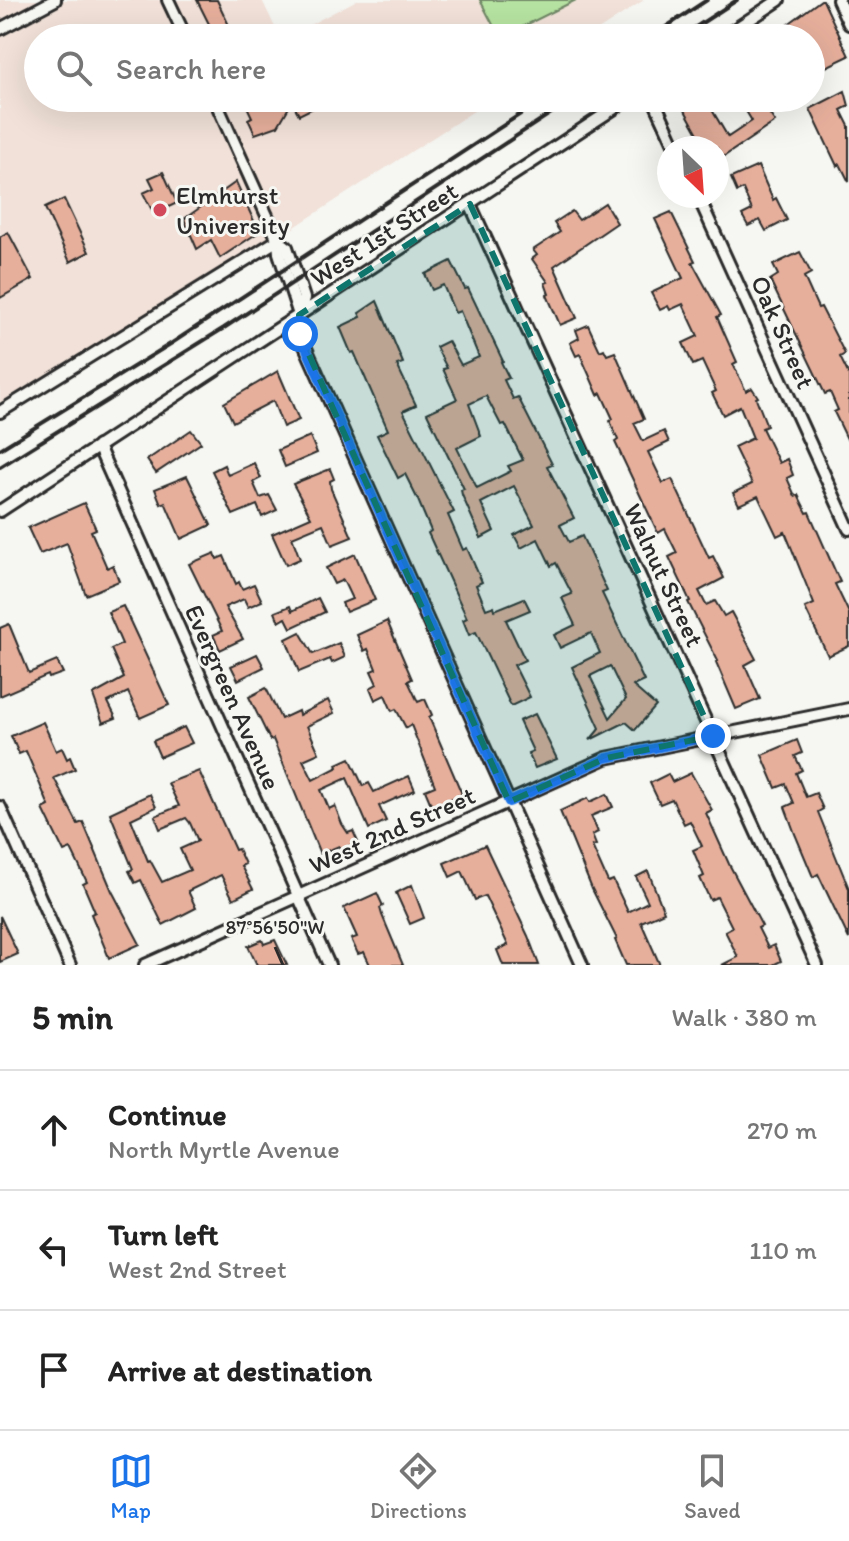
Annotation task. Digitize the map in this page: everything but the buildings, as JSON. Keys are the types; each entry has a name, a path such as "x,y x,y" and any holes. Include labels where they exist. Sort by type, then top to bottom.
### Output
{"street":[{"path":"0,29 55,0"},
{"path":"168,0 179,24"},
{"path":"743,24 779,0"},
{"path":"838,0 849,24"},
{"path":"220,112 278,240 279,253 299,315 301,337 582,965"},
{"name":"West 1st Street","path":"0,511 609,112"},
{"path":"659,112 670,136"},
{"name":"Walnut Street","path":"470,204 817,965"},
{"name":"Oak Street","path":"703,208 849,529"},
{"path":"0,412 278,240"},
{"name":"Evergreen Avenue","path":"98,446 329,965"},
{"name":"West 2nd Street","path":"145,965 606,758 849,709"},
{"path":"0,807 70,965"}],"highlighted area":[{"path":"470,204 713,736 606,758 509,802 301,337 299,315"}],"shaded area":[{"name":"Elmhurst University","path":"0,0 262,0 273,24 24,24 24,112 472,112 273,241 0,403"},
{"path":"357,0 644,0 607,24 312,24"}],"green space":[{"path":"480,0 576,0 528,24 493,24"}],"railway":[{"path":"670,24 707,0"},
{"path":"700,24 737,0"},
{"path":"0,449 172,343 524,112"},
{"path":"0,467 224,328 553,112"}],"place":[{"name":"Elmhurst University","path":"160,210"}],"route":[{"path":"300,334 509,802 606,758 713,736"}]}
